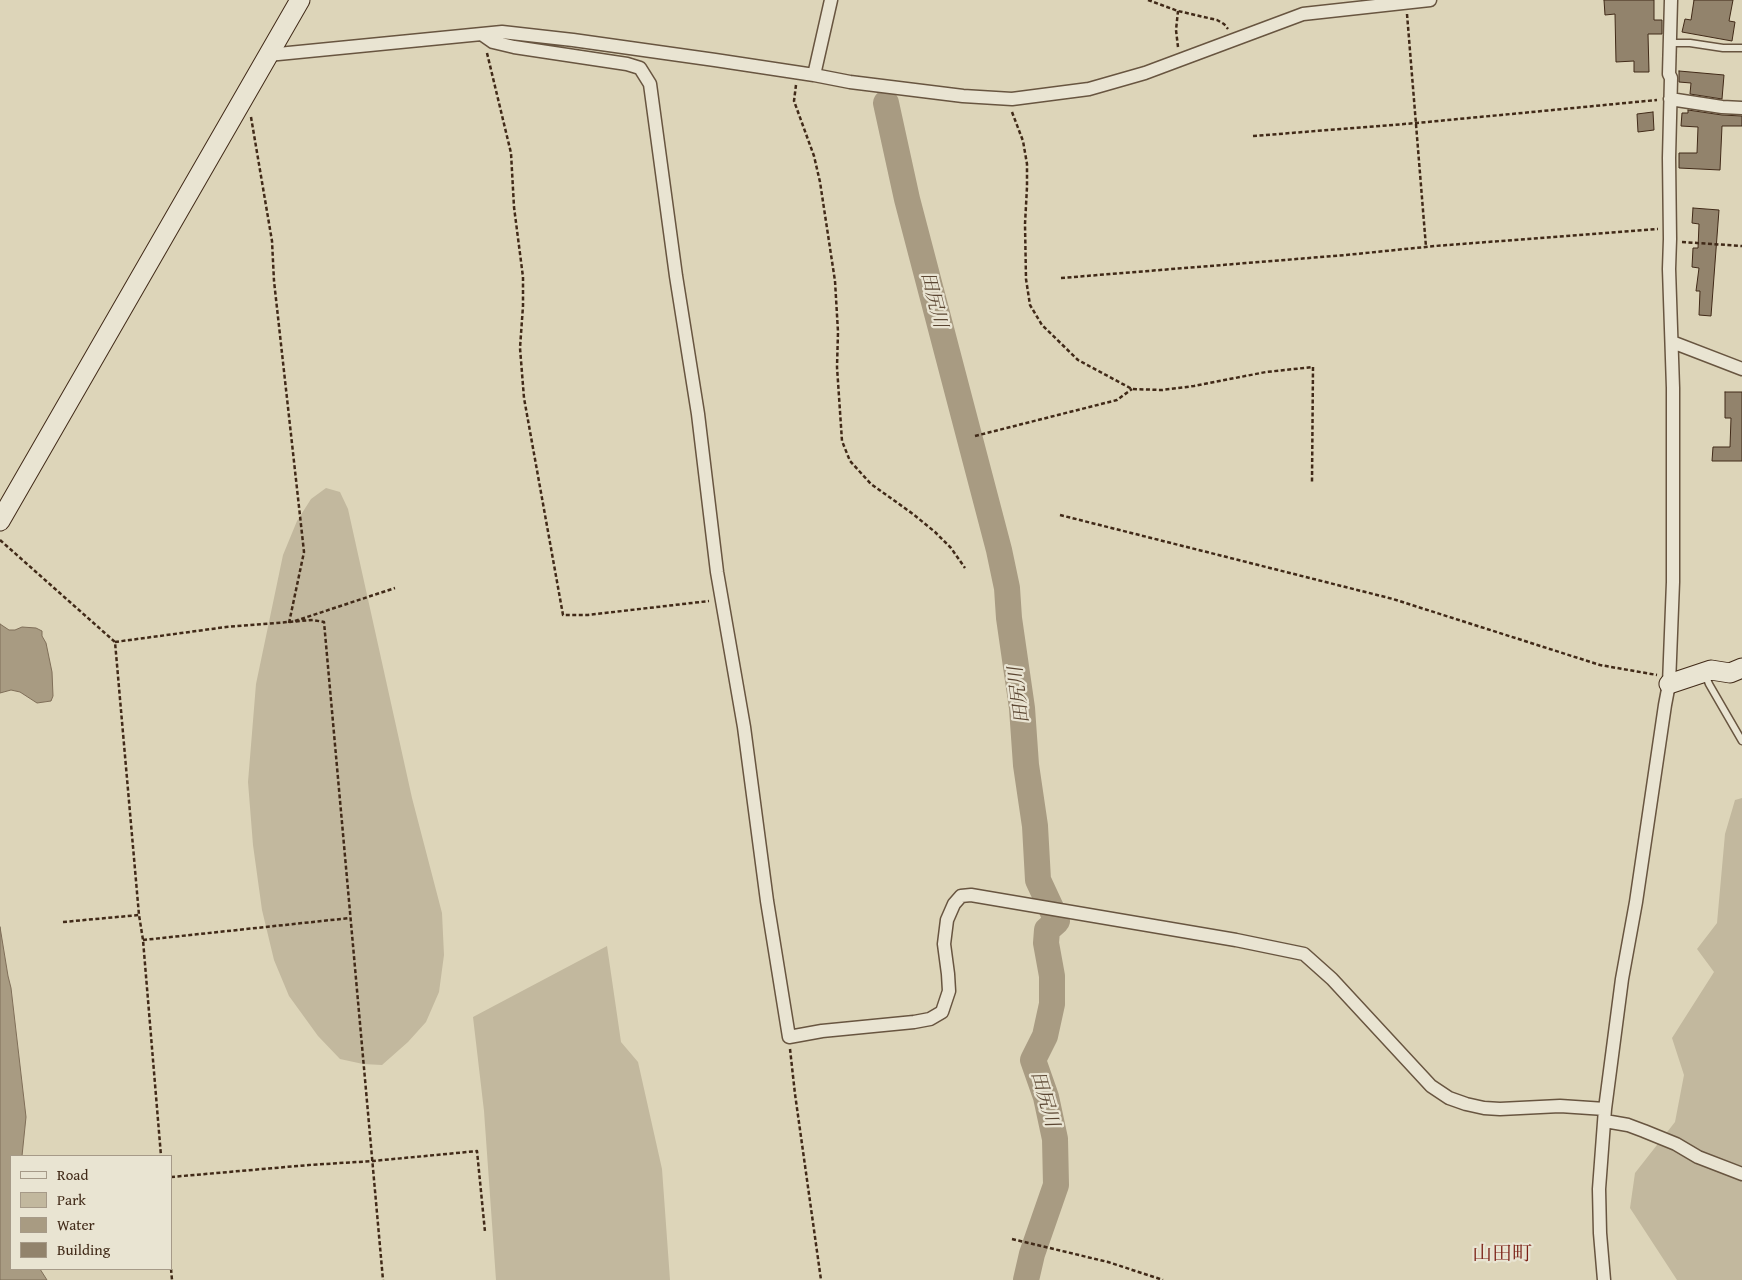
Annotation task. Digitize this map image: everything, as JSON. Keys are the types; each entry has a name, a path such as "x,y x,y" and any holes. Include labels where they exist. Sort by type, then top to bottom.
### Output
{"street":[{"path":"0,521 300,0"},
{"path":"814,75 831,0"},
{"path":"268,55 502,32 573,40 814,75 850,82 935,93 1008,98 1089,89 1145,73 1302,14 1430,0"},
{"path":"1604,1280 1599,1189 1605,1115 1622,979 1636,902 1669,681 1673,582 1672,342 1668,158 1671,0"},
{"path":"483,35 493,42 514,47 626,64 640,68 650,84 674,267 698,414 717,572 744,727 767,901 789,1038 822,1031 914,1022 930,1019 942,1012 948,991 944,944 947,920 954,904 961,896 971,895 1236,940 1304,954 1332,979 1432,1086 1449,1098 1484,1108 1560,1106 1605,1115 1676,1144 1698,1158 1742,1174"},
{"path":"1670,98 1722,107 1742,108"},
{"path":"1672,342 1742,369"},
{"path":"1669,681 1711,670 1730,673 1742,668"}],"lane":[{"path":"1670,43 1742,48"},
{"path":"1704,672 1742,741"}],"path":[{"path":"1148,0 1178,11 1217,20 1224,24 1235,38"},
{"path":"1406,3 1426,247"},
{"path":"1178,11 1177,37 1182,59"},
{"path":"483,35 511,153 514,207 523,278 520,348 524,398 563,615 588,615 723,599"},
{"path":"798,74 794,101 814,156 820,182 835,281 837,367 842,441 850,461 864,478 935,532 951,548 965,568"},
{"path":"247,91 272,241 274,281 304,552 289,623"},
{"path":"1008,98 1022,141 1027,164 1026,279 1030,305 1042,325 1078,360 1132,389 1162,390 1194,386 1266,372 1313,367 1312,482"},
{"path":"1252,136 1417,123 1670,98"},
{"path":"1061,278 1426,247 1670,234 1681,242 1742,246"},
{"path":"975,436 1117,400 1132,389"},
{"path":"1060,515 1393,599 1600,665 1669,681"},
{"path":"0,540 115,642 161,1155"},
{"path":"289,623 395,588"},
{"path":"115,642 226,627 313,620 324,622 383,1280"},
{"path":"63,922 139,914"},
{"path":"143,940 350,918"},
{"path":"789,1038 821,1280"},
{"path":"172,1177 477,1151 485,1232"},
{"path":"1012,1239 1108,1262 1164,1280"}],"green space":[{"path":"326,488 340,492 348,509 412,798 442,913 444,955 439,992 426,1022 408,1042 382,1065 363,1064 340,1059 318,1036 289,996 274,960 262,910 253,845 248,782 256,684 283,555 297,521 311,499"},
{"path":"1742,798 1742,1280 1677,1280 1630,1208 1635,1173 1675,1122 1684,1075 1672,1038 1714,972 1697,949 1717,923 1725,834 1735,800"},
{"path":"607,946 621,1042 638,1062 662,1169 670,1280 496,1280 484,1111 473,1017"}],"water":[{"path":"0,624 9,630 22,627 36,628 42,631 52,672 53,696 51,701 37,703 20,692 11,690 0,693"},
{"path":"0,927 11,988 26,1117 22,1155 10,1155 10,1270 41,1270 47,1280 0,1280"}],"building":[{"path":"1604,0 1654,0 1654,20 1662,20 1662,34 1648,34 1649,72 1634,72 1634,61 1616,62 1615,14 1605,15"},
{"path":"1694,0 1733,0 1729,21 1735,22 1732,41 1682,32 1685,19 1691,20"},
{"path":"1679,71 1724,75 1722,99 1690,94 1691,83 1679,82"},
{"path":"1688,110 1742,116 1742,126 1722,126 1720,170 1679,168 1679,153 1697,153 1698,127 1681,126 1682,113 1688,113"},
{"path":"1653,112 1654,130 1638,132 1637,114"},
{"path":"1693,208 1719,210 1711,316 1699,315 1700,291 1696,291 1699,268 1692,267 1693,248 1698,248 1699,224 1692,223"},
{"path":"1725,392 1742,392 1742,461 1712,461 1713,447 1730,447 1731,418 1725,418"}],"waterway":[{"name":"田尻川","path":"886,103 907,199 999,550 1007,588 1009,618 1022,708 1026,765 1035,826 1038,880 1057,921 1047,930 1046,943 1052,976 1052,1004 1045,1036 1033,1060 1046,1097 1055,1139 1056,1185 1032,1254 1026,1280"}],"district":[{"name":"山田町","path":"1502,1255"}]}
